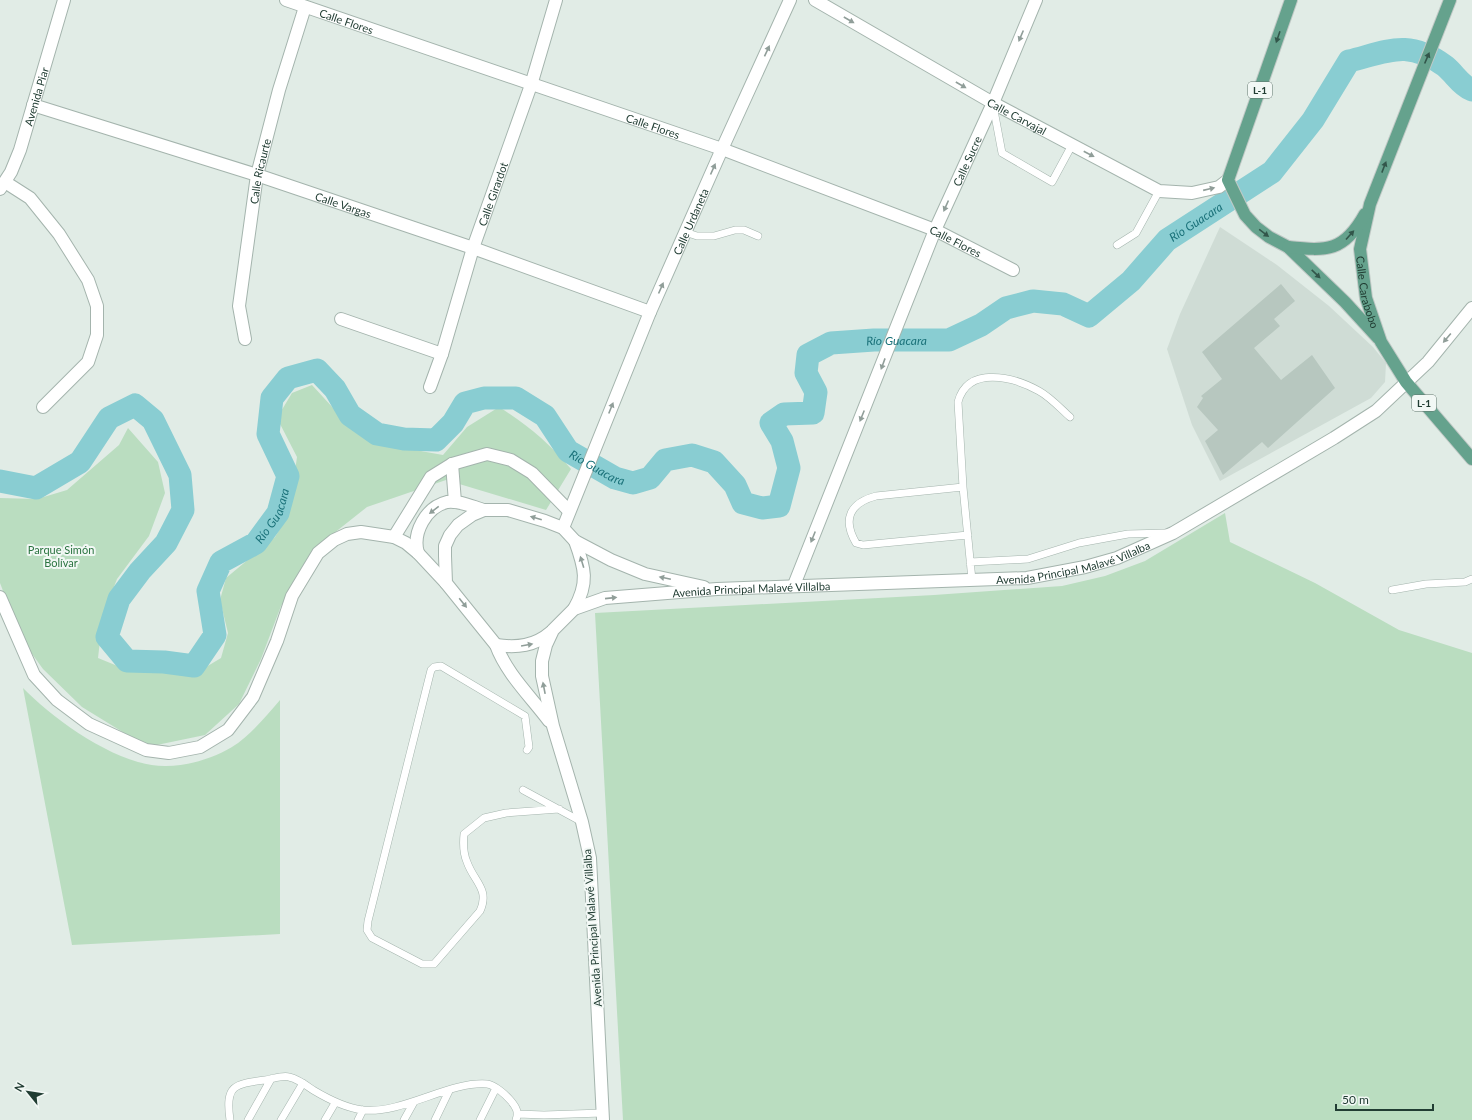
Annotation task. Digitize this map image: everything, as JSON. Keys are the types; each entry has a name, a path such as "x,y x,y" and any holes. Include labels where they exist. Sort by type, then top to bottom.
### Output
{"main road":[{"name":"L-1","path":"1291,0 1230,184 1245,215 1256,227 1269,237 1288,247 1345,302 1381,342"},
{"name":"Calle Carabobo","path":"1450,0 1370,204 1360,249 1366,298 1381,342 1406,382 1472,459"},
{"name":"L-1","path":"1288,247 1317,250 1330,249 1346,239 1360,224 1370,204"}],"street":[{"name":"Avenida Piar","path":"2,185 11,172 20,150 64,0"},
{"name":"Calle Flores","path":"286,0 531,85 722,149 935,230 1013,270"},
{"name":"Calle Girardot","path":"430,387 442,354 473,248 531,85 556,0"},
{"name":"Calle Urdaneta","path":"563,528 650,312 790,0"},
{"name":"Calle Carvajal","path":"815,0 993,103 1158,191 1192,193 1230,184"},
{"name":"Calle Sucre","path":"794,585 877,380 898,321 935,230 993,103 1036,0"},
{"name":"Calle Ricaurte","path":"245,339 239,306 257,175 280,90 305,7"},
{"name":"Calle Vargas","path":"33,106 257,175 473,248 650,312"},
{"path":"2,185 30,198 59,234 88,280 97,306 97,335 88,362 43,407"},
{"name":"Avenida Principal Malavé Villalba","path":"603,1117 590,858 582,822 553,726 542,676 542,661 546,645 553,630 574,609 605,598 717,589 794,585 1027,578 1086,568 1117,558 1173,533 1328,442 1376,411 1428,362 1472,308"},
{"path":"341,319 442,354"},
{"path":"394,537 431,477 452,464 487,454 511,460 532,473 571,506"},
{"path":"452,464 455,502"},
{"path":"418,553 416,536 422,522 437,506 447,502 455,502 484,510 508,510 563,528 575,541 611,560 645,574 717,589"},
{"path":"446,583 445,556 446,546 450,536 458,525 472,515 484,510"},
{"path":"0,597 34,675 57,700 89,724 146,750 169,753 200,747 228,730 252,697 277,641 292,596 318,553 334,540 347,534 361,532 394,537 406,543 418,553 446,583 496,645 499,653 517,680 553,726"},
{"path":"574,609 582,595 584,567 575,541"},
{"path":"496,645 507,647 534,643 553,630"}],"lane":[{"path":"993,103 1002,153 1052,182 1072,145"},
{"path":"1117,245 1136,233 1158,191"},
{"path":"685,232 697,236 714,236 735,230 744,230 758,236"},
{"path":"972,580 963,487 958,402 960,395 968,384 977,379 991,377 1017,380 1040,392 1070,416"},
{"path":"963,487 876,496 863,500 854,507 850,514 850,533 856,543 863,545 968,536"},
{"path":"970,562 1028,559 1079,543 1121,535 1173,533"},
{"path":"1392,590 1426,584 1465,582 1472,579"},
{"path":"527,750 529,748 525,716 441,666 434,667 430,670 368,921 367,930 372,938 422,964 434,964 480,911 484,903 484,893 467,863 463,846 464,834 484,818 506,813 558,809"},
{"path":"523,790 582,822"},
{"path":"230,1120 227,1102 230,1093 236,1087 243,1083 288,1077 303,1083 335,1103 363,1110 382,1110 414,1102 468,1085 488,1084 506,1095 515,1106 517,1117 544,1115 603,1117"},
{"path":"248,1120 271,1079"},
{"path":"281,1120 303,1083"},
{"path":"480,1120 496,1088"},
{"path":"435,1120 449,1091"},
{"path":"404,1120 414,1102"},
{"path":"325,1120 335,1103"},
{"path":"358,1120 363,1110"}],"shaded area":[{"path":"1220,227 1277,265 1329,306 1373,347 1386,363 1385,382 1371,398 1220,481 1192,425 1167,349 1180,314"}],"green space":[{"name":"Parque Simón Bolívar","path":"312,385 346,422 370,442 443,455 467,427 499,407 538,435 571,469 546,510 446,480 367,507 314,549 281,606 261,659 239,704 205,735 147,747 82,707 43,669 22,640 0,583 0,498 37,499 67,490 119,445 128,428 158,462 165,493 149,536 117,579 103,615 98,658 120,667 191,676 221,658 228,633 220,600 226,578 275,537 289,514 297,457 277,418 292,393"},
{"path":"1225,513 1230,542 1315,583 1399,630 1472,653 1472,1120 623,1120 595,613 934,595 1062,586 1105,576 1145,561"},
{"path":"23,688 36,701 69,727 108,750 128,759 148,764 166,766 183,765 200,761 217,755 232,747 252,731 280,700 280,934 72,945"}],"building":[{"path":"1281,284 1295,301 1274,319 1280,326 1254,348 1281,380 1312,355 1335,388 1268,448 1262,442 1223,475 1205,441 1218,430 1197,407 1203,398 1201,396 1222,379 1202,352"}],"waterway":[{"name":"Río Guacara","path":"0,481 36,488 80,462 109,418 135,405 153,420 180,475 183,510 166,543 140,571 119,599 107,637 127,661 164,662 194,666 215,635 208,591 221,562 256,543 278,513 288,476 268,434 272,398 288,378 317,370 335,389 350,415 377,434 404,439 436,440 453,423 465,403 484,398 516,398 545,416 568,451 615,478 633,483 650,478 665,460 692,455 714,462 735,485 743,503 762,508 779,506 789,468 782,441 771,423 784,414 813,413 816,392 806,373 808,355 831,343 874,340 949,340 981,325 1006,308 1033,301 1063,304 1089,316 1131,281 1167,240 1272,172 1313,120 1349,61 1387,51 1409,50 1420,52 1445,66 1464,85 1472,90"}]}
